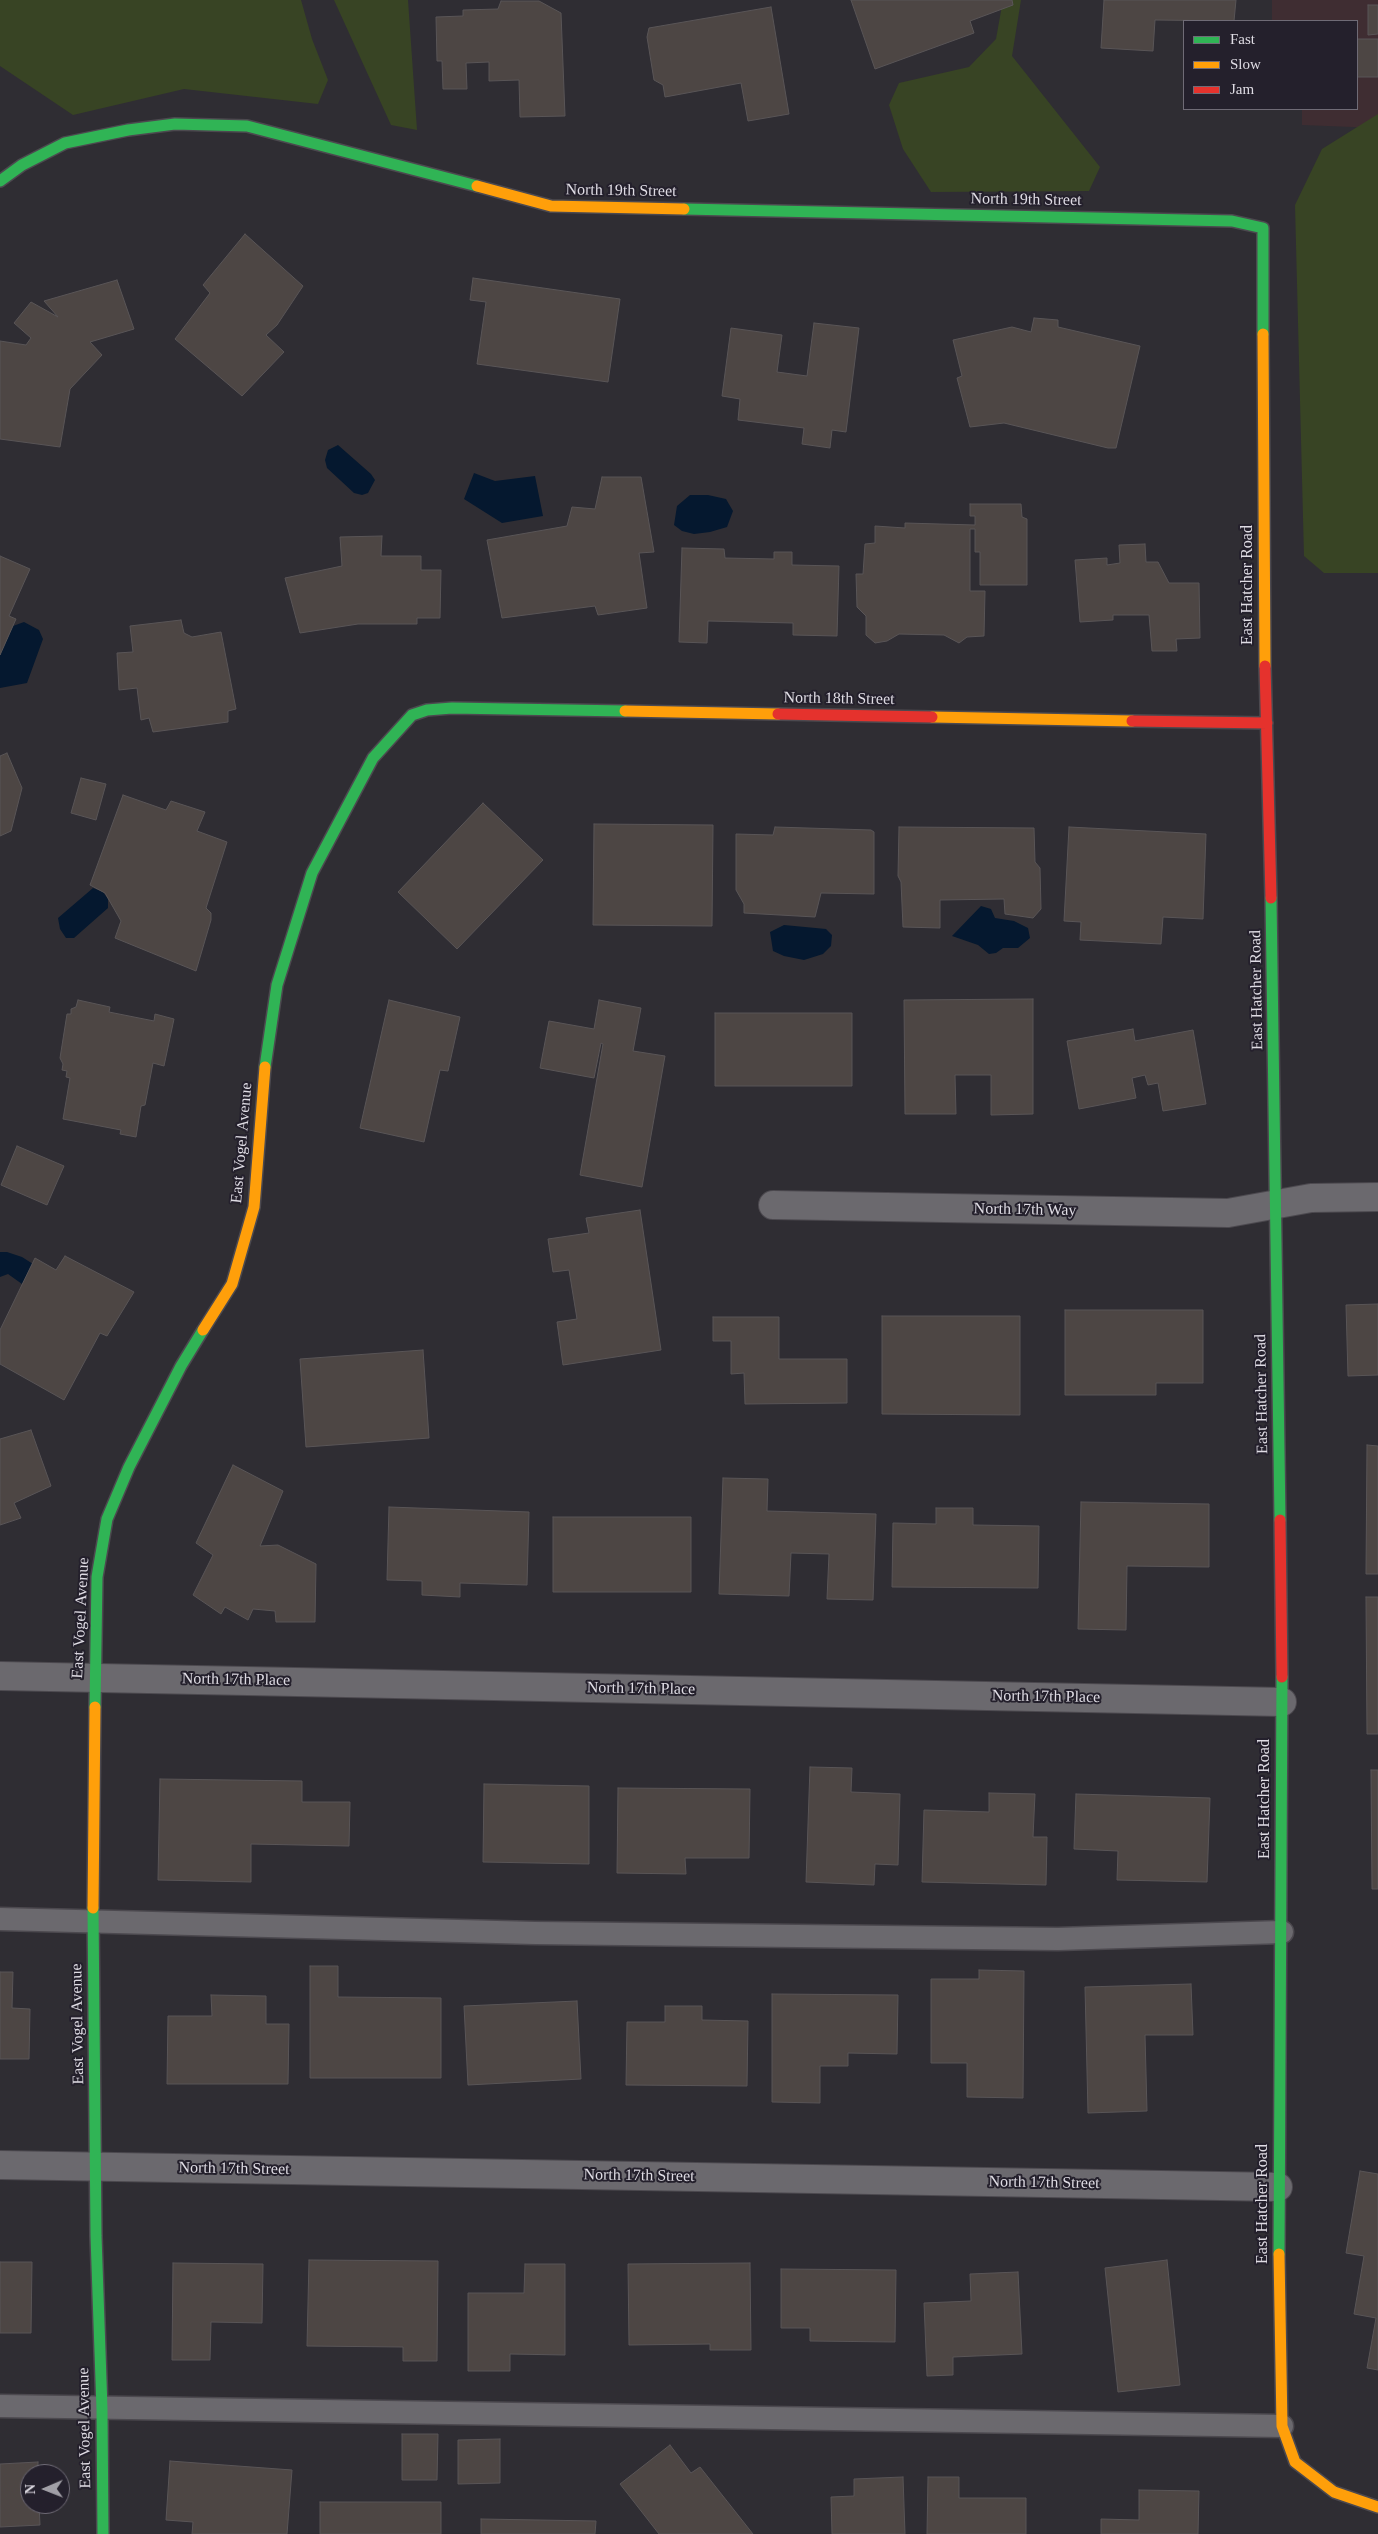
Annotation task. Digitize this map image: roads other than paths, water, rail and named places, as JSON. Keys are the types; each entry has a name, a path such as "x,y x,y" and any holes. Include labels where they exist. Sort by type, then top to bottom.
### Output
{"street":[{"name":"North 19th Street","path":"0,181 22,165 65,143 128,130 175,124 238,126 357,153 551,206 1232,221 1263,228"},
{"name":"East Hatcher Road","path":"1263,228 1264,634 1270,789 1282,1702 1282,1932 1278,2186 1282,2426 1295,2462 1334,2492 1378,2507"},
{"name":"North 18th Street","path":"412,716 427,710 452,708 1267,723"},
{"name":"East Vogel Avenue","path":"103,2534 102,2410 96,2236 93,1921 94,1677 97,1577 106,1519 129,1467 171,1384 232,1284 254,1207 267,1046 277,986 312,873 373,758 412,716"},
{"path":"1276,1204 1311,1198 1378,1197"},
{"name":"North 17th Way","path":"773,1206 1228,1213 1276,1204"},
{"name":"North 17th Place","path":"0,1676 1282,1702"},
{"name":"North 17th Street","path":"0,2165 1278,2186"}],"lane":[{"path":"0,1920 536,1934 1058,1939 1282,1932"},
{"path":"0,2406 102,2410 1282,2426"}],"water":[{"path":"338,445 371,474 375,480 368,493 362,495 354,493 327,468 325,460 328,450"},
{"path":"474,473 495,481 535,476 543,516 502,523 464,499"},
{"path":"690,495 708,495 726,499 733,511 727,527 694,534 682,531 674,525 677,506"},
{"path":"24,622 39,630 43,639 27,683 0,688 0,655 13,626"},
{"path":"93,888 103,892 108,899 108,908 74,938 66,938 60,929 58,918"},
{"path":"981,906 991,909 995,918 1014,921 1028,928 1030,938 1018,948 1003,948 996,953 989,954 978,945 952,936"},
{"path":"784,925 826,929 832,935 831,946 823,954 804,960 784,956 773,951 770,932"},
{"path":"0,1252 7,1252 22,1257 33,1264 22,1284 8,1274 0,1277"}]}
